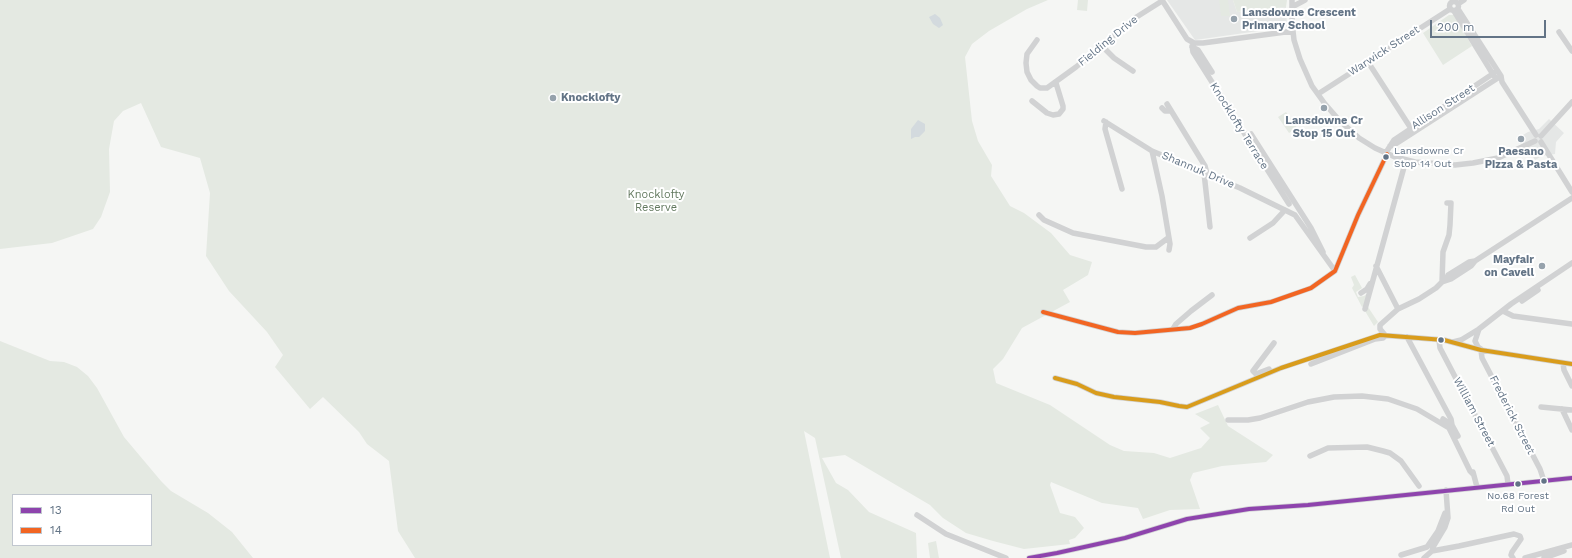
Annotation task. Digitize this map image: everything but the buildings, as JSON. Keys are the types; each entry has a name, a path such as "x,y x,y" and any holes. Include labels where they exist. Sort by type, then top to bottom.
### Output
{"street":[{"name":"Knocklofty Terrace","path":"1162,0 1212,72"},
{"name":"Fielding Drive","path":"1037,40 1027,54 1026,63 1029,76 1034,84 1040,88 1047,88 1056,83 1135,18 1162,0"},
{"path":"1292,0 1292,31 1303,67 1318,94 1329,109 1349,130 1386,154 1406,160 1434,165 1473,163 1506,155 1538,138 1572,102"},
{"path":"1292,7 1305,0"},
{"name":"Warwick Street","path":"1318,94 1464,0"},
{"path":"1453,6 1572,192"},
{"path":"1193,45 1292,31"},
{"path":"1559,32 1572,51"},
{"name":"Knocklofty Terrace","path":"1193,45 1193,52 1288,204"},
{"path":"1102,46 1114,58 1134,71"},
{"path":"1368,62 1412,130"},
{"name":"Allison Street","path":"1335,271 1358,215 1394,140 1498,77"},
{"path":"1032,101 1047,113 1053,115 1060,114 1063,110 1063,106 1056,83"},
{"path":"1167,104 1204,166 1210,227"},
{"path":"1162,108 1165,111 1171,111"},
{"name":"Shannuk Drive","path":"1122,189 1105,129 1105,122 1152,151 1246,190 1295,215"},
{"name":"Knocklofty Terrace","path":"1251,134 1311,228 1323,251 1324,258"},
{"path":"1152,151 1162,196 1170,244 1169,250"},
{"path":"1365,309 1406,160"},
{"path":"1386,335 1380,329 1380,325 1398,309 1419,299 1436,288 1448,275 1469,262 1474,261 1572,198"},
{"path":"1444,281 1443,252 1449,236 1451,203 1447,203"},
{"path":"1250,238 1274,223 1285,210"},
{"path":"1039,215 1044,220 1073,233 1151,248 1168,238"},
{"name":"Knocklofty Terrace","path":"1295,215 1324,258 1335,271"},
{"path":"1451,342 1462,340 1479,329 1511,304 1572,263"},
{"path":"1376,266 1398,309"},
{"path":"1503,311 1512,308 1572,268"},
{"path":"1043,312 1118,332 1135,333 1190,328 1238,308 1271,302 1311,288 1335,271"},
{"path":"1361,293 1367,289 1372,280"},
{"path":"1173,329 1176,324 1194,307 1212,295"},
{"path":"1503,311 1512,316 1572,324"},
{"name":"Frederick Street","path":"1479,329 1475,341 1481,350 1482,358 1540,469 1544,481"},
{"path":"1055,378 1077,384 1096,393 1114,397 1187,406 1281,368 1375,335 1439,340 1481,350 1572,364"},
{"path":"1311,364 1375,339 1383,338 1386,335"},
{"path":"1408,337 1451,419 1452,425 1472,469 1478,487"},
{"name":"William Street","path":"1439,340 1440,348 1507,476 1508,484"},
{"path":"1274,343 1253,372 1256,374 1269,369 1281,368"},
{"path":"1563,363 1564,370 1572,386"},
{"path":"1316,400 1339,393 1377,393 1400,398 1452,425"},
{"path":"1228,420 1248,420 1260,418 1316,400 1340,396 1370,396 1388,399 1417,409 1449,428 1470,471 1473,474"},
{"path":"1541,407 1572,410"},
{"path":"1562,409 1572,430"},
{"path":"1310,456 1323,449 1345,447 1366,447 1390,453 1406,465 1419,486 1421,493"},
{"path":"1029,558 1072,550 1144,532 1187,519 1212,514 1239,512 1249,509 1572,478"},
{"path":"1424,558 1432,551 1447,522 1448,513 1446,490"},
{"path":"1401,555 1427,547 1441,525 1447,506"},
{"path":"916,515 946,534 1006,558"},
{"path":"1432,551 1514,534 1520,536 1521,539 1512,552 1513,558"},
{"path":"1524,558 1543,556 1572,545"},
{"path":"1531,558 1572,548"}],"shaded area":[{"name":"Lansdowne Crescent Primary School","path":"1167,0 1233,0 1237,12 1286,7 1287,27 1195,40"},
{"path":"935,14 940,18 943,25 939,28 933,24 929,17"},
{"path":"1549,119 1564,133 1556,142 1555,154 1542,156 1535,160 1529,150 1519,143 1518,138 1528,132 1539,129"},
{"path":"918,120 925,124 925,131 919,137 911,139 911,129"}],"green space":[{"name":"Knocklofty Reserve","path":"0,0 1048,0 1027,9 989,31 972,44 965,57 972,121 978,141 992,165 991,176 1010,206 1024,213 1051,233 1070,255 1092,262 1088,275 1063,290 1070,302 1022,328 1003,359 993,369 996,383 1050,405 1110,445 1124,451 1154,453 1170,458 1201,448 1210,438 1200,428 1210,423 1195,414 1218,405 1228,426 1273,455 1266,462 1222,466 1193,473 1190,480 1200,509 1170,510 1143,519 1138,508 1102,503 1051,482 1050,485 1060,513 1075,517 1084,528 1075,538 1069,540 1070,544 1024,549 966,533 943,518 930,505 845,455 822,458 836,483 848,490 869,512 916,533 917,558 841,558 815,438 804,431 830,558 415,558 398,531 389,461 367,444 359,432 323,397 310,409 275,367 283,355 267,332 229,291 206,256 210,193 200,158 161,147 141,103 123,111 114,121 109,149 110,192 101,217 93,229 52,243 0,249"},
{"path":"1078,0 1088,0 1087,11 1077,10"},
{"path":"1219,0 1228,0 1230,16 1221,16"},
{"path":"1233,0 1287,0 1286,7 1237,12"},
{"path":"1449,15 1454,15 1472,46 1443,65 1423,33"},
{"path":"1286,112 1297,128 1289,133 1278,117"},
{"path":"1355,275 1362,288 1356,292 1358,297 1364,296 1368,293 1364,306 1362,307 1352,288 1354,285 1351,277"},
{"path":"1368,307 1378,322 1374,326 1365,311"},
{"path":"0,341 50,361 64,362 77,367 88,376 97,388 124,437 161,481 171,491 208,513 232,532 253,558 0,558"},
{"path":"936,541 939,558 930,558 928,543"}],"transit line":[{"name":"14","path":"1043,312 1118,332 1135,333 1190,328 1238,308 1271,302 1311,288 1335,271 1358,215 1387,154"},
{"path":"1055,378 1077,384 1096,393 1114,397 1160,402 1187,407 1281,368 1380,335 1444,340 1481,350 1572,364"},
{"name":"13","path":"1029,558 1125,538 1187,519 1249,509 1308,505 1572,478"}],"place":[{"name":"Lansdowne Crescent Primary School","path":"1234,19"},
{"name":"Knocklofty","path":"553,98"},
{"name":"Lansdowne Cr Stop 15 Out","path":"1324,108"},
{"name":"Paesano Pizza & Pasta","path":"1521,139"},
{"name":"Lansdowne Cr Stop 14 Out","path":"1386,157"},
{"name":"Mayfair on Cavell","path":"1542,266"},
{"name":"No.68 Forest Rd Out","path":"1518,484"}]}
